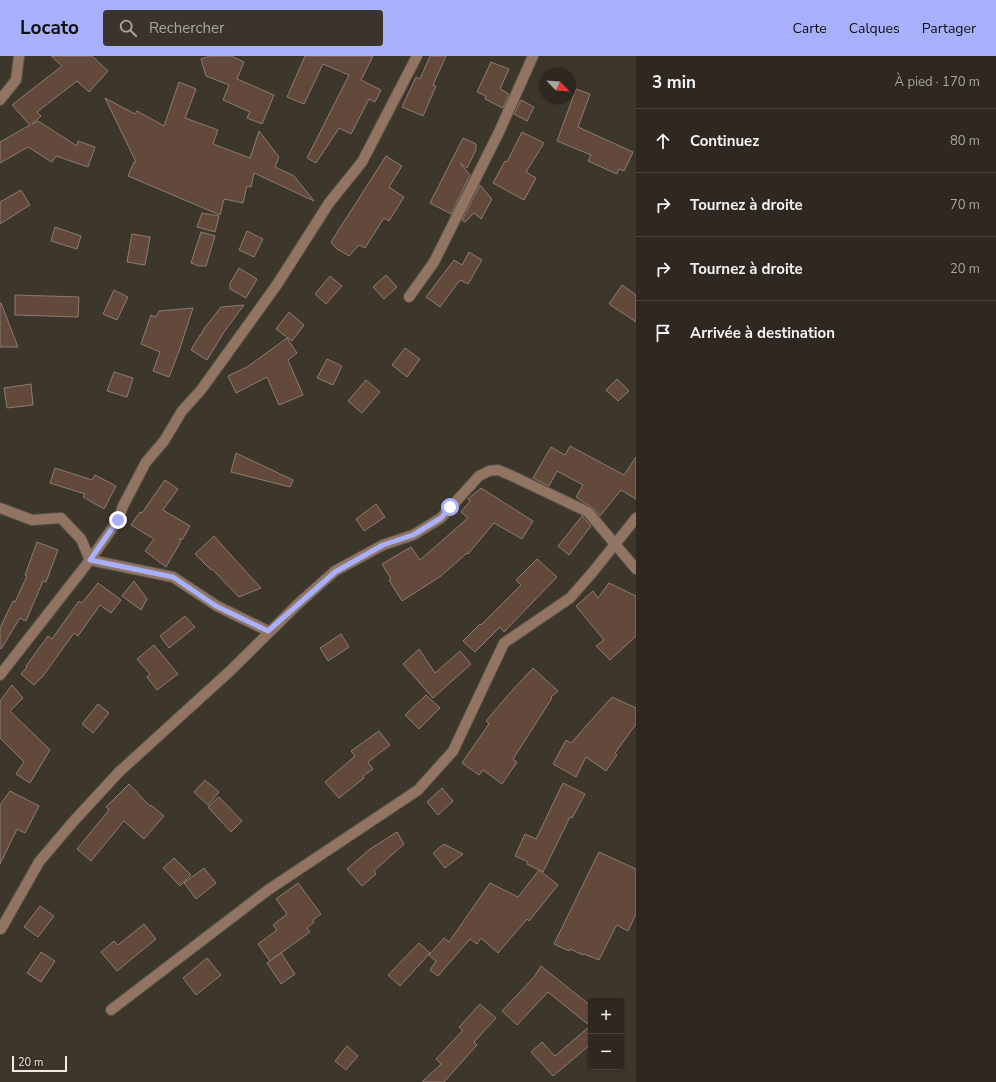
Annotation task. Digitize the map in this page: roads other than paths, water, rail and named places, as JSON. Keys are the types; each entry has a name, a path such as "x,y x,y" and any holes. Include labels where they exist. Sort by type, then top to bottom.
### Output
{"street":[{"path":"0,100 16,80 19,56"},
{"path":"0,675 90,560 118,520 123,506 146,462 164,440 182,411 201,390 278,283 329,203 362,162 417,56"},
{"path":"410,297 434,262 498,132 533,56"},
{"path":"0,929 39,862 72,823 120,772 230,671 268,631 335,572 383,545 413,535 441,518 478,476 489,471 498,470 510,474 588,512 636,569"},
{"path":"0,508 32,520 61,518 81,539 90,560"},
{"path":"111,1010 268,890 418,790 453,751 504,643 570,598 636,518"},
{"path":"90,560 173,577 216,606 268,631"}]}
